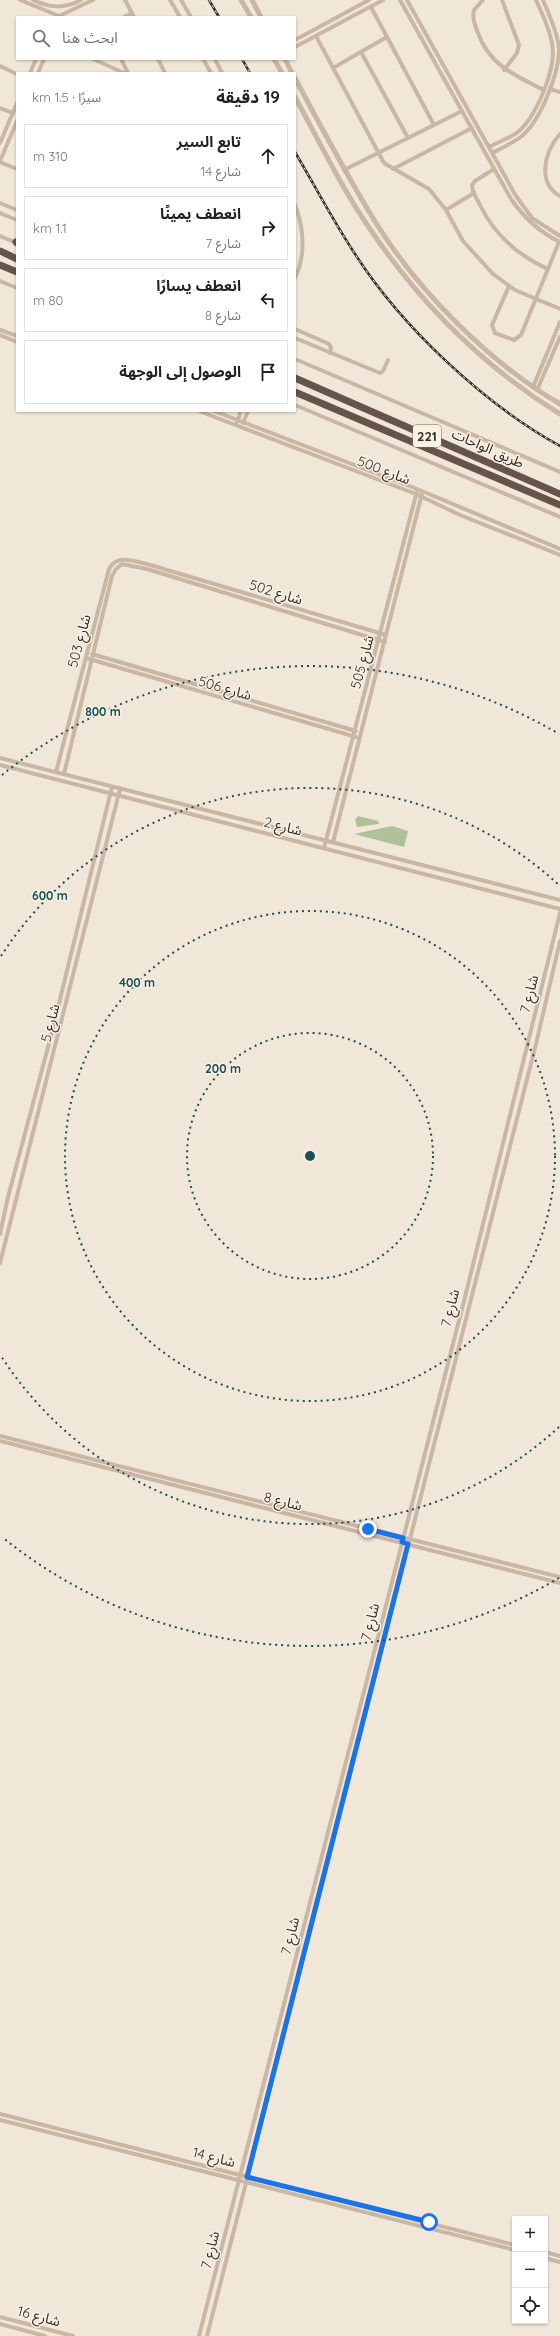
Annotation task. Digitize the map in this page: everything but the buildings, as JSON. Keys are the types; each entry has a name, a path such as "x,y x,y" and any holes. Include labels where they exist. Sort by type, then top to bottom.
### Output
{"highway":[{"path":"0,251 16,259"},
{"path":"0,265 16,272"},
{"name":"طريق الواحات","path":"296,378 560,494"},
{"name":"طريق الواحات","path":"296,392 560,506"}],"street":[{"path":"20,0 55,16"},
{"path":"33,0 52,7 61,7 81,0"},
{"path":"64,16 91,0"},
{"path":"125,0 133,15"},
{"path":"170,0 179,16"},
{"path":"181,0 190,16"},
{"path":"241,0 250,16"},
{"path":"252,0 260,16"},
{"path":"296,39 369,0"},
{"path":"296,46 383,0"},
{"path":"400,0 494,169 520,212 539,230 559,242 521,335 514,340 508,340 495,333 492,325 509,286"},
{"path":"407,0 524,208 542,226 560,236"},
{"path":"483,0 474,10 473,21 483,45 504,70 544,90"},
{"path":"502,0 519,45 517,53 504,70"},
{"path":"489,147 518,131 529,118 544,90 553,55 549,33 536,0"},
{"path":"492,153 521,136 528,130 539,114 550,89 559,54 555,30 543,0"},
{"path":"371,6 434,125"},
{"path":"555,30 560,29"},
{"path":"316,36 384,163 429,189 446,210 463,242 473,255 509,286 560,309"},
{"path":"333,68 387,37"},
{"path":"360,52 408,138"},
{"path":"30,72 36,60"},
{"path":"38,72 44,60"},
{"path":"95,60 122,72"},
{"path":"122,60 128,72"},
{"path":"158,60 164,72"},
{"path":"204,60 210,72"},
{"path":"275,60 281,72"},
{"path":"285,60 291,72"},
{"path":"208,68 216,61 222,72"},
{"path":"0,66 16,74"},
{"path":"296,80 344,170 377,225 403,260 454,320 504,366 535,389 560,404"},
{"path":"550,89 560,92"},
{"path":"296,99 354,202 396,265 453,330 500,372 560,414"},
{"path":"0,143 16,106"},
{"path":"0,108 13,113"},
{"path":"344,170 462,111"},
{"path":"16,123 0,161 16,169"},
{"path":"393,169 472,128"},
{"path":"560,134 546,161 544,171 547,185 560,196"},
{"path":"494,169 473,183 474,193 489,220 508,243 527,258 548,269"},
{"path":"446,210 474,193"},
{"path":"354,202 361,198"},
{"path":"0,203 16,210"},
{"path":"8,206 2,214 16,220"},
{"path":"296,210 302,237 301,261 296,275"},
{"path":"0,236 16,243"},
{"path":"0,281 16,288"},
{"path":"535,389 560,322"},
{"path":"0,330 16,336"},
{"path":"296,330 329,344 331,348 330,353"},
{"path":"5,332 2,336 16,342"},
{"path":"296,338 380,373 384,371 388,360"},
{"path":"535,389 560,339"},
{"name":"طريق الواحات","path":"296,359 560,472"},
{"name":"221","path":"296,405 560,517"},
{"name":"شارع 500","path":"202,412 422,496 460,514 560,555"},
{"name":"شارع 500","path":"217,412 423,491 560,549"},
{"path":"235,425 241,412"},
{"path":"241,428 248,412"},
{"path":"274,439 276,434"},
{"name":"شارع 505","path":"324,848 417,489"},
{"name":"شارع 505","path":"333,842 423,491"},
{"name":"شارع 503","path":"56,772 109,569 117,561 132,560 160,568"},
{"name":"شارع 503","path":"64,774 112,576 119,566 127,564 159,573"},
{"path":"159,573 160,568"},
{"name":"شارع 502","path":"160,568 386,635"},
{"name":"شارع 502","path":"159,573 385,642"},
{"path":"195,585 197,579"},
{"path":"99,608 105,608"},
{"name":"شارع 506","path":"87,652 360,732"},
{"name":"شارع 506","path":"86,658 359,737"},
{"path":"135,673 136,667"},
{"name":"شارع 2","path":"0,758 560,900"},
{"name":"شارع 2","path":"0,765 560,909"},
{"name":"شارع 5","path":"0,1234 21,1145 51,1036 112,786"},
{"name":"شارع 5","path":"0,1263 120,789"},
{"name":"شارع 7","path":"199,2336 402,1542 560,913"},
{"name":"شارع 7","path":"207,2336 536,1044 560,941"},
{"path":"21,1145 29,1148"},
{"name":"شارع 8","path":"0,1436 560,1577"},
{"name":"شارع 8","path":"0,1441 560,1583"},
{"name":"شارع 14","path":"0,2114 512,2244"},
{"name":"شارع 14","path":"0,2120 512,2249"},
{"path":"548,2253 560,2256"},
{"path":"548,2259 560,2262"},
{"name":"شارع 16","path":"0,2317 73,2336"},
{"name":"شارع 16","path":"0,2324 45,2336"}],"green space":[{"path":"358,816 378,821 379,824 357,827 355,820"},
{"path":"392,826 408,831 404,847 354,834"}],"railway":[{"path":"209,0 218,16"},
{"path":"243,60 249,72"},
{"path":"296,154 355,254 396,309 420,336 474,386 503,409 531,429 560,446"}],"route":[{"path":"368,1529 403,1538 402,1542 408,1544 247,2177 429,2222"}]}
